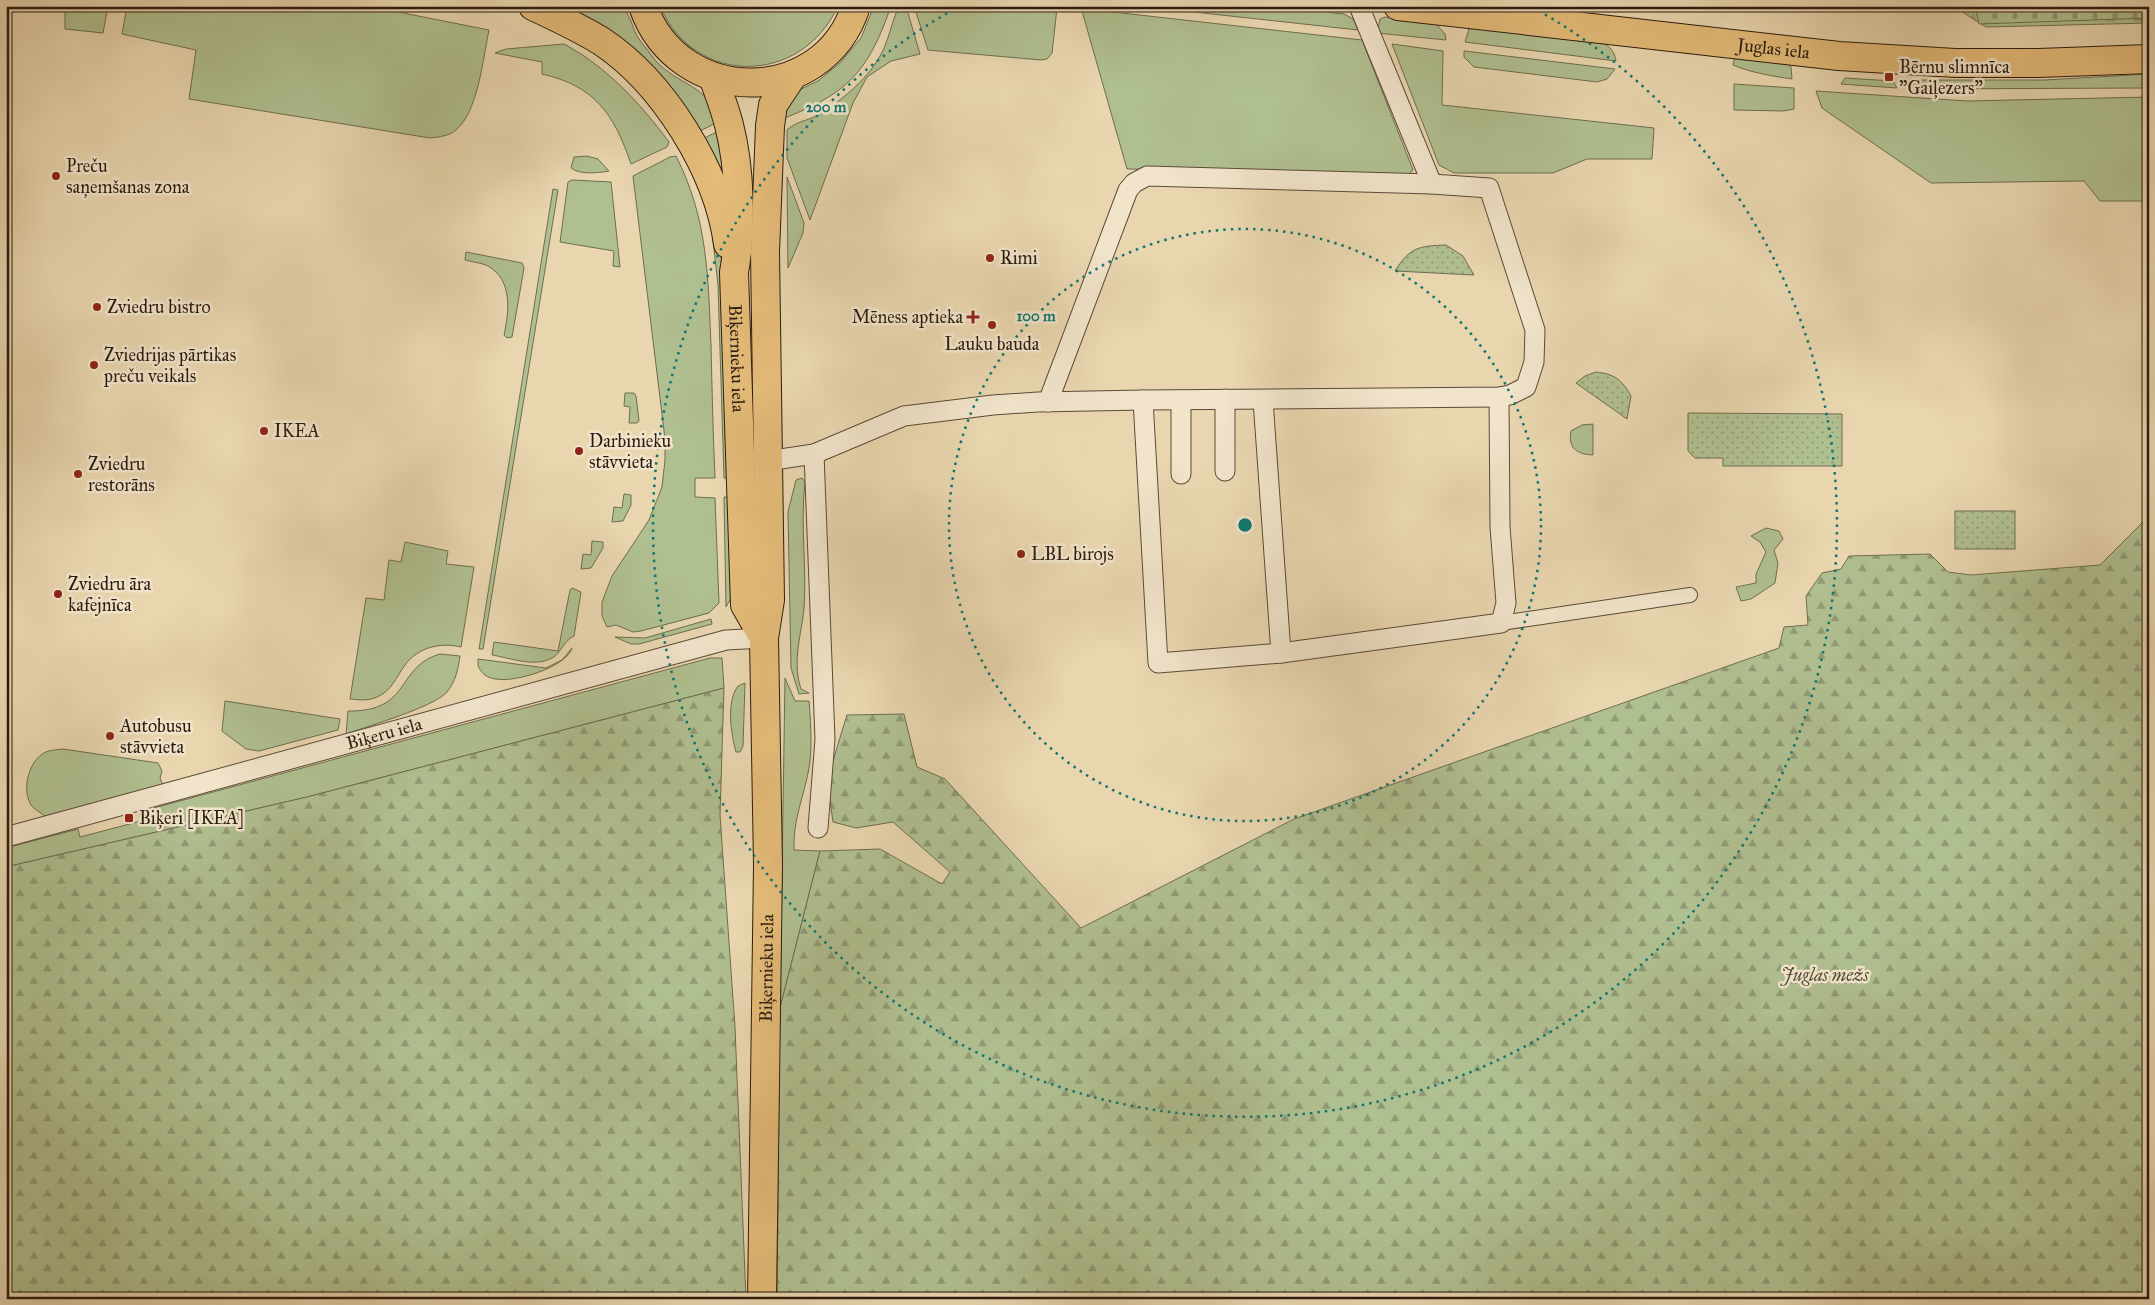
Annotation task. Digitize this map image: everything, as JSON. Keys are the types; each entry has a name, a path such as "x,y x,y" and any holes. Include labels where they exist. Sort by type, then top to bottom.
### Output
{"main road":[{"path":"533,6 602,42 635,70 673,114 690,140 714,192 726,231 734,272"},
{"path":"642,10 657,35 677,57 713,77 742,83 763,83 793,75 811,65 834,45 846,29 856,6"},
{"name":"Juglas iela","path":"1398,6 1839,56 1964,63 2038,63 2149,59"},
{"name":"Biķernieku iela","path":"762,1299 768,865 764,638 770,600 765,252 773,106 793,75"},
{"name":"Biķernieku iela","path":"713,77 730,126 739,244 734,272 745,605 764,638"},
{"name":"Biķernieku iela","path":"763,83 754,104 752,126 754,199 765,252"},
{"path":"740,462 767,461"}],"street":[{"path":"1359,6 1432,184"},
{"path":"767,461 814,454 904,416 1048,402 1499,397 1510,395 1526,387 1534,362 1535,330 1490,188 1432,184 1148,176 1134,183 1128,190 1048,402"},
{"path":"1499,397 1500,527 1506,603 1501,623"},
{"path":"1225,399 1225,471"},
{"path":"1143,400 1158,663 1281,653 1690,595"},
{"path":"1181,400 1182,474"},
{"path":"1263,400 1281,653"},
{"path":"814,454 825,739 818,828"},
{"name":"Biķeru iela","path":"6,837 726,640 764,638"}],"green space":[{"path":"609,5 623,8 629,16 637,35 655,60 673,75 700,92 715,109 720,121 698,132 573,13 573,6"},
{"path":"65,6 108,6 103,33 65,29"},
{"path":"127,6 368,6 489,30 475,98 470,111 456,130 444,136 430,138 189,99 196,50 122,34"},
{"path":"660,6 838,6 821,32 800,51 775,62 749,66 722,63 698,52 676,33"},
{"path":"874,6 891,6 873,50 851,80 837,92 820,102 777,121 795,92 818,81 840,63 861,38"},
{"path":"899,6 906,6 920,54 891,61 867,77 853,103 810,220 787,158 787,130 825,111 860,83 880,56"},
{"path":"914,6 1055,6 1057,8 1052,53 1047,59 1041,60 928,50"},
{"path":"1139,6 1273,6 1344,14 1353,19 1358,30"},
{"path":"1953,6 2149,6 2149,23 1986,27"},
{"path":"1975,6 2149,6 2149,18 1979,24"},
{"path":"1086,9 1362,40 1413,170 1409,174 1127,169 1082,11"},
{"path":"1385,17 1436,24 1445,34 1446,40 1377,33 1380,19"},
{"path":"1469,29 1601,42 1611,50 1616,61 1465,42"},
{"path":"564,44 580,53 622,87 669,142 667,147 631,164 609,117 589,95 576,86 542,74 542,62 495,53 506,49"},
{"path":"1392,44 1443,51 1442,105 1654,128 1652,159 1587,159 1553,173 1454,173 1439,165"},
{"path":"1464,51 1615,69 1607,79 1597,82 1474,67 1464,57"},
{"path":"1735,56 1786,61 1791,67 1792,79 1740,68 1733,65"},
{"path":"2149,74 2149,88 1907,89 1902,80 2044,80"},
{"path":"1845,78 1893,81 1897,88 1841,84"},
{"path":"1734,84 1794,88 1794,109 1783,111 1734,110"},
{"path":"1816,91 1967,101 2149,97 2149,201 2100,201 2084,181 1931,183 1822,108"},
{"path":"721,130 725,185 702,139"},
{"path":"587,156 598,159 609,171 584,173 571,168 574,157"},
{"path":"676,156 687,179 695,203 707,272 715,478 695,478 695,497 715,498 719,603 709,613 633,632 616,625 607,627 602,616 602,602 612,576 649,520 662,487 665,439 633,176 670,157"},
{"path":"787,177 804,223 803,233 788,268"},
{"path":"572,180 611,182 620,267 613,266 614,251 560,242 568,182"},
{"path":"553,189 558,190 483,649 479,649"},
{"path":"704,202 721,251 729,478 724,478 718,285 712,231"},
{"path":"1446,245 1463,256 1474,275 1395,271 1400,263 1416,249"},
{"path":"466,252 522,263 524,268 512,337 507,338 504,335 508,307 502,279 488,266 465,260"},
{"path":"1596,372 1613,376 1628,390 1631,396 1627,419 1576,383 1585,376"},
{"path":"625,393 634,393 636,396 639,421 637,423 629,423 630,407 624,406"},
{"path":"1688,413 1842,414 1842,466 1723,466 1723,458 1695,458 1688,451"},
{"path":"1593,424 1593,455 1574,449 1570,437 1571,431 1582,425"},
{"path":"802,478 805,482 803,514 805,593 797,669 801,689 809,693 799,694 791,668 788,512 796,480"},
{"path":"624,494 631,495 631,505 623,521 612,522 614,507 622,508"},
{"path":"724,497 730,497 732,588 731,598 726,607"},
{"path":"1955,511 2015,511 2015,549 1955,549"},
{"name":"Juglas mežs","path":"2149,516 2149,1299 777,1299 780,1008 820,851 880,849 942,884 950,872 893,822 856,828 833,822 827,780 847,715 904,714 917,767 945,779 1081,928 1294,819 1779,648 1784,627 1808,625 1806,596 1822,573 1841,569 1849,556 1930,554 1948,572 1971,575 2100,565"},
{"path":"1766,528 1779,531 1783,539 1774,550 1778,563 1775,583 1751,599 1741,601 1736,587 1756,583 1756,574 1766,552 1760,542 1751,536"},
{"path":"592,541 603,542 603,548 591,568 581,569 583,554 591,555"},
{"path":"405,542 448,551 446,564 474,567 461,647 446,645 423,650 410,659 390,687 382,694 367,700 350,699 366,598 384,600 389,560 401,562"},
{"path":"572,588 581,592 574,636 568,640 555,656 541,662 533,662 492,655 494,642 558,651 570,590"},
{"path":"711,619 712,624 639,644 631,644 615,637 645,638"},
{"path":"572,648 568,655 561,661 551,667 515,679 504,680 487,677 478,666 478,659 546,668 562,660"},
{"path":"440,654 460,656 455,679 447,692 440,698 415,710 346,734 348,711 368,709 383,704 393,697 426,660"},
{"path":"710,658 722,658 724,688 307,797 6,867 6,848 78,829 80,837 141,821 139,812"},
{"path":"785,678 795,701 809,701 810,720 810,759 796,822 794,850 820,851 780,1008"},
{"path":"745,683 743,746 740,752 736,752 731,727 732,701 738,686"},
{"path":"724,688 720,815 735,1027 746,1299 6,1299 6,867 307,797"},
{"path":"225,701 340,719 338,730 259,751 246,749 222,731"},
{"path":"63,749 158,763 162,771 160,778 163,785 46,817 31,805 28,799 28,778 36,759 43,753"}],"place":[{"name":"Bērnu slimnīca \"Gaiļezers\"","path":"1889,77"},
{"name":"Preču saņemšanas zona","path":"56,176"},
{"name":"Rimi","path":"990,258"},
{"name":"Zviedru bistro","path":"97,307"},
{"name":"Mēness aptieka","path":"973,317"},
{"name":"Lauku bauda","path":"992,325"},
{"name":"Zviedrijas pārtikas preču veikals","path":"94,365"},
{"name":"IKEA","path":"264,431"},
{"name":"Darbinieku stāvvieta","path":"579,451"},
{"name":"Zviedru restorāns","path":"78,474"},
{"name":"LBL birojs","path":"1021,554"},
{"name":"Zviedru āra kafejnīca","path":"58,594"},
{"name":"Autobusu stāvvieta","path":"110,736"},
{"name":"Biķeri [IKEA]","path":"129,818"}]}
